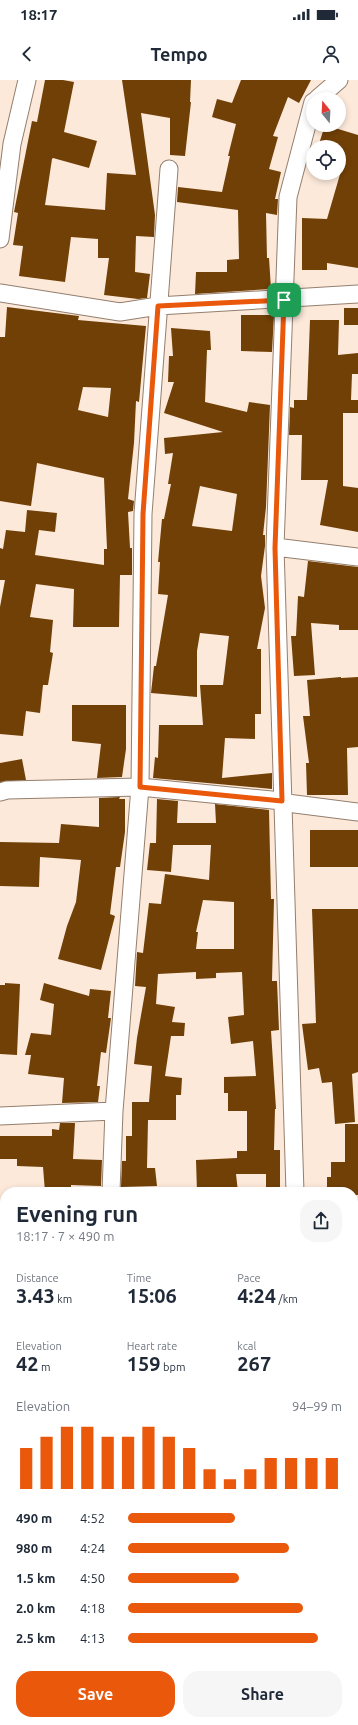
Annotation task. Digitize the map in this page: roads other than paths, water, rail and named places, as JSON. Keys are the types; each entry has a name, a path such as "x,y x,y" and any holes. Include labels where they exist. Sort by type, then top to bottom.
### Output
{"street":[{"path":"0,239 12,144 27,80"},
{"path":"324,92 339,80"},
{"path":"295,1187 275,548 288,197 306,129"},
{"path":"110,1187 114,1111 140,787 143,514 169,169"},
{"path":"0,293 120,312 158,306 284,300 358,294"},
{"path":"275,548 358,558"},
{"path":"0,792 7,790 140,787 282,801 287,803 358,812"},
{"path":"0,1116 114,1111"}]}
